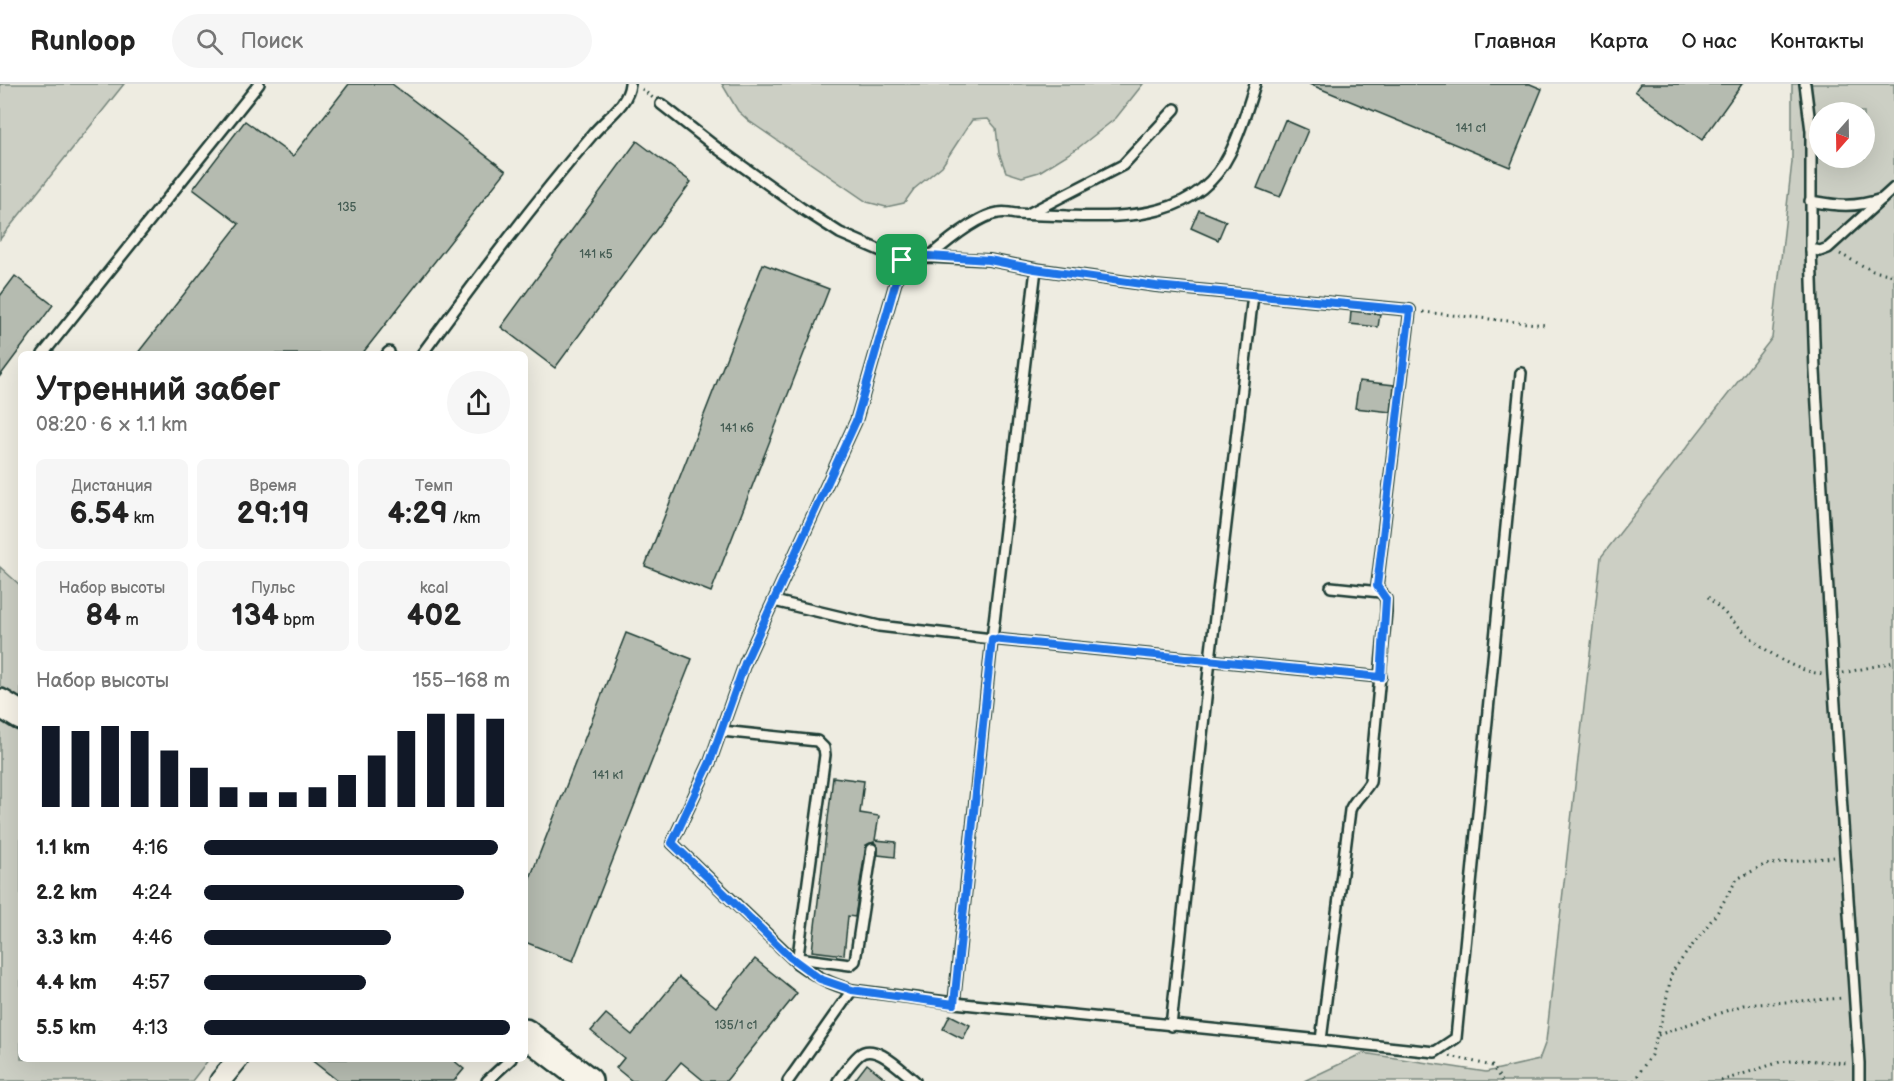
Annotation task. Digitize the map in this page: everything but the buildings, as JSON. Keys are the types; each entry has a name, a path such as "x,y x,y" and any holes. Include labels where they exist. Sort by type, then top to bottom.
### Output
{"main road":[{"path":"0,704 18,714"},
{"path":"528,1041 588,1081"}],"street":[{"path":"220,1081 236,1062"}],"lane":[{"path":"45,351 259,84"},
{"path":"424,351 541,194 627,97 630,84"},
{"path":"929,256 953,237 998,213 1092,217 1133,215 1162,210 1190,199 1211,181 1229,155 1255,84"},
{"path":"1805,84 1811,131 1810,201 1815,371 1859,1081"},
{"path":"661,104 717,148 801,208 840,232 902,260 929,256 989,260 1035,269 1156,286 1410,310 1377,586 1386,599 1386,612 1370,782 1365,792 1354,800 1350,810 1321,1040"},
{"path":"1028,214 1123,165 1175,109"},
{"path":"1811,249 1820,251 1828,248 1894,188"},
{"path":"1810,201 1835,206 1863,206 1884,198"},
{"path":"902,260 856,421 742,670 710,762 672,843 820,979 852,990 954,1004 1435,1052 1456,1038 1521,373"},
{"path":"954,1004 992,639 1035,269"},
{"path":"1171,1026 1210,660 1253,296"},
{"path":"1331,587 1380,591"},
{"path":"774,601 879,626 1381,677"},
{"path":"722,731 817,741 824,748 797,960"},
{"path":"797,960 850,965 855,961 872,849"},
{"path":"788,1081 852,990"},
{"path":"838,1081 860,1053 870,1050 879,1052 915,1081"},
{"path":"487,1081 508,1062"}],"path":[{"path":"636,84 661,104"},
{"path":"1828,248 1873,271 1894,275"},
{"path":"1410,310 1546,325"},
{"path":"1708,597 1749,635 1784,663 1812,673 1833,675 1894,662"},
{"path":"1634,1081 1651,1055 1663,1015 1672,972 1717,913 1737,879 1764,865 1845,856"},
{"path":"1657,1035 1743,1005 1855,998"},
{"path":"1435,1052 1492,1066 1502,1081"},
{"path":"1720,1081 1780,1062 1801,1060 1859,1063"}],"shaded area":[{"path":"0,84 124,84 0,239"},
{"path":"722,84 1143,84 1116,118 1078,148 1039,172 1022,177 1006,172 999,153 996,128 988,119 972,120 942,166 914,189 904,203 886,207 867,202 749,121 738,111"},
{"path":"1792,84 1894,84 1894,1081 1304,1081 1363,1053 1486,1072 1539,1060 1546,1041 1601,557 1772,338 1792,162"},
{"path":"0,567 18,583 18,1062 207,1062 192,1081 0,1081"}],"route":[{"path":"929,256 989,260 1035,269 1156,286 1410,310 1403,353 1377,586 1386,599 1381,677 992,639 954,1004 852,990 820,979 790,957 672,843 710,762 745,663 856,421 902,260 929,256"}]}
